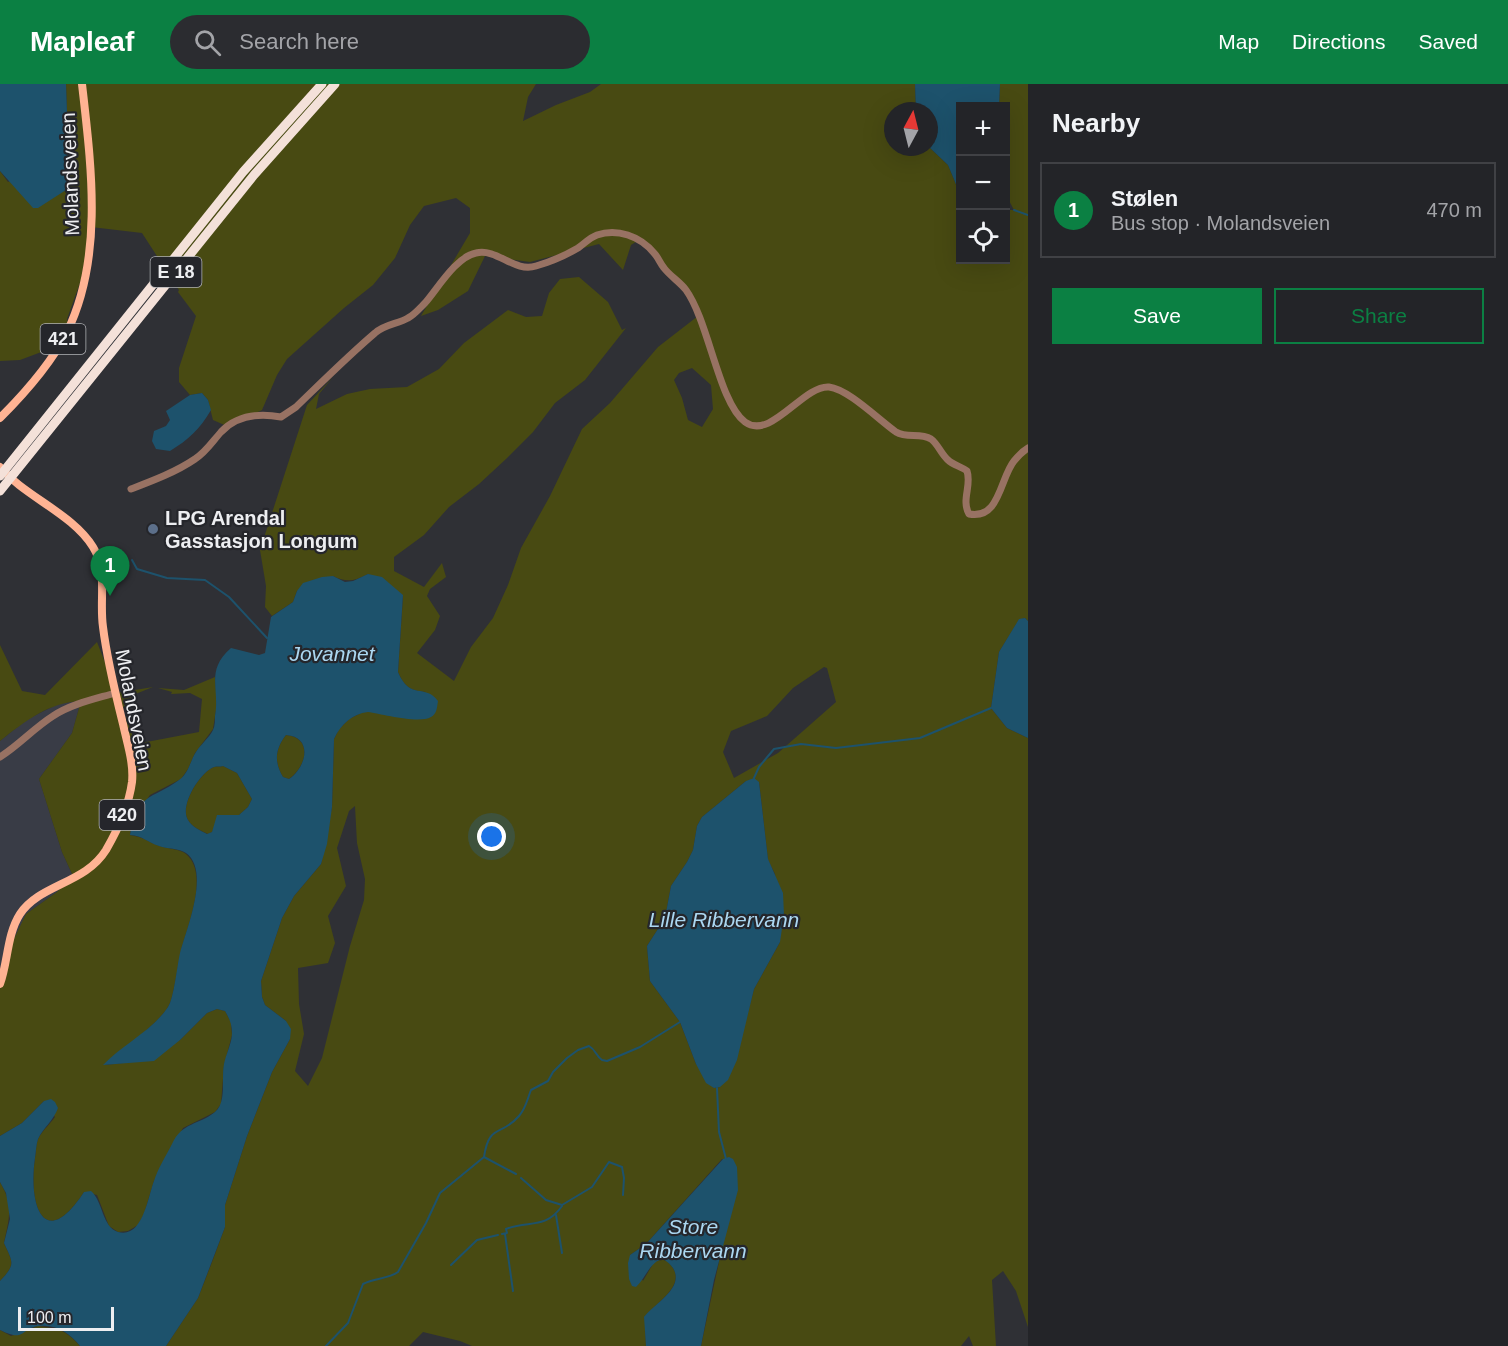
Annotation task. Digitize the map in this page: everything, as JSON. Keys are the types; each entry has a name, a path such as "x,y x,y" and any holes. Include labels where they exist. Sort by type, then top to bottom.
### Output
{"highway":[{"name":"E 18","path":"18,461 243,172 321,84"},
{"name":"E 18","path":"0,491 2,473 18,461 284,138 335,84"}],"main road":[{"name":"Molandsveien","path":"0,418 28,388 52,356 66,332 80,296 89,244 91,201 90,158 82,84"},
{"name":"Molandsveien","path":"0,984 13,929 21,913 34,900 84,873 98,861 108,846 124,809 132,774 102,624 102,573 96,552 80,531 2,473"}],"street":[{"path":"131,489 194,460 204,452 222,430 244,418 260,413 281,417 296,407 377,331 410,318 448,274 474,253 492,253 514,264 530,268 569,252 597,235 616,232 646,244 656,254 664,268 685,288 704,325 732,404 746,423 766,424 813,391 830,387 870,411 898,433 909,437 928,437 948,460 968,471 966,509 969,514 976,515 986,512 996,500 1012,462 1028,448"},
{"path":"0,757 63,710 116,693"}],"shaded area":[{"path":"66,84 536,84 528,97 523,121 590,92 601,84 915,84 916,102 884,102 884,156 938,156 948,165 956,184 956,264 1010,264 1010,210 1014,210 1010,202 1010,102 999,102 1000,84 1028,84 1028,621 1025,618 1019,620 999,652 991,708 1007,728 1028,738 1028,1327 1016,1291 1003,1271 992,1280 996,1346 973,1346 969,1336 961,1346 701,1346 720,1257 726,1159 722,1159 646,1244 630,1255 643,1281 654,1262 662,1259 669,1263 676,1275 672,1288 645,1317 646,1346 472,1346 423,1332 409,1346 166,1346 198,1298 225,1227 225,1205 247,1136 272,1072 290,1039 286,1021 265,1005 261,981 282,918 294,896 321,864 332,807 334,739 339,729 349,719 426,692 408,687 398,672 403,596 368,574 350,580 342,580 333,576 297,591 293,602 272,616 265,607 266,586 260,550 307,405 333,377 319,394 316,409 347,394 370,389 407,387 439,369 464,343 508,310 526,317 542,316 549,293 560,279 579,277 608,302 622,330 626,328 585,380 555,403 533,432 506,459 449,507 424,535 394,557 394,571 424,587 442,563 446,577 430,589 427,596 440,616 435,630 417,653 454,681 471,647 493,618 521,548 550,496 582,429 610,403 658,347 698,316 687,292 639,240 631,245 623,270 599,244 530,262 485,256 468,291 438,310 421,316 470,233 470,208 456,198 424,206 410,225 395,258 373,285 287,359 277,375 262,410 229,427 213,420 208,400 202,393 190,395 179,382 179,368 196,316 178,292 179,290 142,233 91,227 81,280 67,319 68,326 52,348 20,360 0,361 0,171 8,182 74,149 67,112","holes":["692,368 711,385 713,409 702,427 688,420 674,380 679,373","824,667 827,668 836,702 778,753 734,778 723,752 731,731 767,716 793,688","746,781 759,782 768,860 775,874 780,942 754,989 745,1023 720,1087 714,1088 696,1064 680,1022 650,981 647,946 665,918 671,886 693,850 697,826 702,817","355,806 357,843 365,879 364,900 322,1058 308,1086 295,1071 304,1034 299,1004 298,968 328,963 335,943 328,916 346,886 337,848 349,811"]},
{"path":"97,642 117,693 153,687 133,695 122,709 136,744 199,732 202,699 190,693 171,694 172,692 158,688 184,690 215,677 217,704 213,729 195,753 181,779 150,795 133,820 130,835 186,854 193,863 197,887 169,1005 149,1028 105,1065 123,1063 180,1040 207,1013 217,1009 225,1011 231,1022 232,1035 224,1066 221,1104 215,1112 183,1128 154,1181 144,1214 138,1225 128,1231 118,1232 109,1226 97,1195 84,1192 70,1210 58,1219 49,1220 42,1216 34,1192 36,1146 38,1139 55,1117 44,1101 22,1123 0,1136 0,986 11,945 26,914 57,892 73,876 62,852 39,779 72,733 81,701 69,702 48,709 28,720 0,741 0,645 22,691 45,695"},
{"path":"81,701 72,733 39,779 62,852 73,876 57,892 26,914 0,986 0,741 26,720 60,703"},
{"path":"286,735 301,741 304,747 303,761 289,779 283,777 277,761 278,750"},
{"path":"223,766 237,773 252,799 248,807 239,815 221,815 212,832 208,834 188,820 186,807 192,790 203,775 214,767"},
{"path":"0,1182 9,1205 9,1219 4,1243 11,1267 0,1281"},
{"path":"38,1326 61,1331 80,1346 0,1346 0,1330 11,1336"}],"water":[{"path":"0,84 66,84 67,112 74,149 66,190 38,208 33,208 0,171"},
{"path":"915,84 1000,84 999,102 956,102 956,184 948,165 938,156 938,102 916,102"},
{"path":"202,393 208,400 211,410 198,428 170,451 156,449 152,441 154,431 166,426 170,420 166,411 190,395"},
{"name":"Jovannet","path":"368,574 382,577 403,595 398,672 407,686 433,696 438,701 437,708 431,717 425,719 362,713 348,721 334,739 332,807 327,844 321,864 294,896 282,918 261,981 265,1005 286,1021 291,1029 290,1039 272,1072 247,1136 225,1205 225,1227 198,1298 166,1346 80,1346 62,1330 51,1326 33,1327 19,1335 8,1334 0,1330 0,1281 9,1271 11,1263 4,1243 10,1219 6,1193 0,1182 0,1136 22,1123 44,1101 51,1099 55,1102 58,1108 38,1139 33,1175 34,1192 42,1216 49,1220 58,1219 70,1210 84,1192 91,1191 109,1225 118,1232 126,1232 139,1223 158,1171 176,1137 186,1128 215,1112 221,1102 223,1070 232,1033 225,1011 217,1009 207,1013 180,1040 154,1061 103,1065 154,1023 168,1007 195,901 197,886 193,862 186,853 180,850 159,846 130,835 137,812 147,799 182,777 196,752 213,730 216,672 223,656 231,648 259,655 265,653 271,617 293,602 303,583 333,576 345,582","holes":["286,735 295,737 304,747 300,768 289,779 283,777 277,761 278,750","223,766 237,773 252,799 248,807 239,815 217,815 212,832 207,834 188,820 186,807 192,790 203,775 214,767"]},
{"path":"1025,618 1028,621 1028,738 1007,728 991,708 999,652 1019,619"},
{"name":"Lille Ribbervann","path":"754,778 759,782 768,859 783,893 784,915 780,942 754,989 737,1060 728,1080 720,1087 714,1088 706,1083 696,1064 680,1022 650,981 647,946 665,918 671,886 693,850 697,826 702,817 746,781"},
{"name":"Store Ribbervann","path":"729,1157 733,1159 737,1167 738,1190 714,1280 701,1346 646,1346 644,1317 672,1289 676,1275 672,1266 662,1259 651,1267 636,1287 632,1286 629,1279 630,1255 646,1244 723,1159"}],"waterway":[{"path":"1014,210 1028,215"},
{"path":"132,560 137,569 167,578 205,580 229,597 267,638"},
{"path":"754,778 759,767 774,749 801,744 836,748 920,738 991,708"},
{"path":"326,1346 348,1323 363,1284 398,1272 440,1193 484,1157 489,1139 519,1116 531,1090 548,1081 553,1072 578,1050 589,1046 602,1060 607,1061 640,1047 680,1022"},
{"path":"717,1088 719,1132 726,1159"},
{"path":"484,1157 516,1174"},
{"path":"521,1178 546,1200 562,1205 592,1187 609,1162 622,1167 623,1195"},
{"path":"502,1234 507,1233 506,1229 514,1226 543,1221 556,1214 562,1206"},
{"path":"556,1215 562,1253"},
{"path":"505,1234 513,1291"},
{"path":"451,1265 477,1240 498,1235"}],"place":[{"name":"LPG Arendal Gasstasjon Longum","path":"153,529"},
{"name":"Stølen","path":"110,596"}]}
